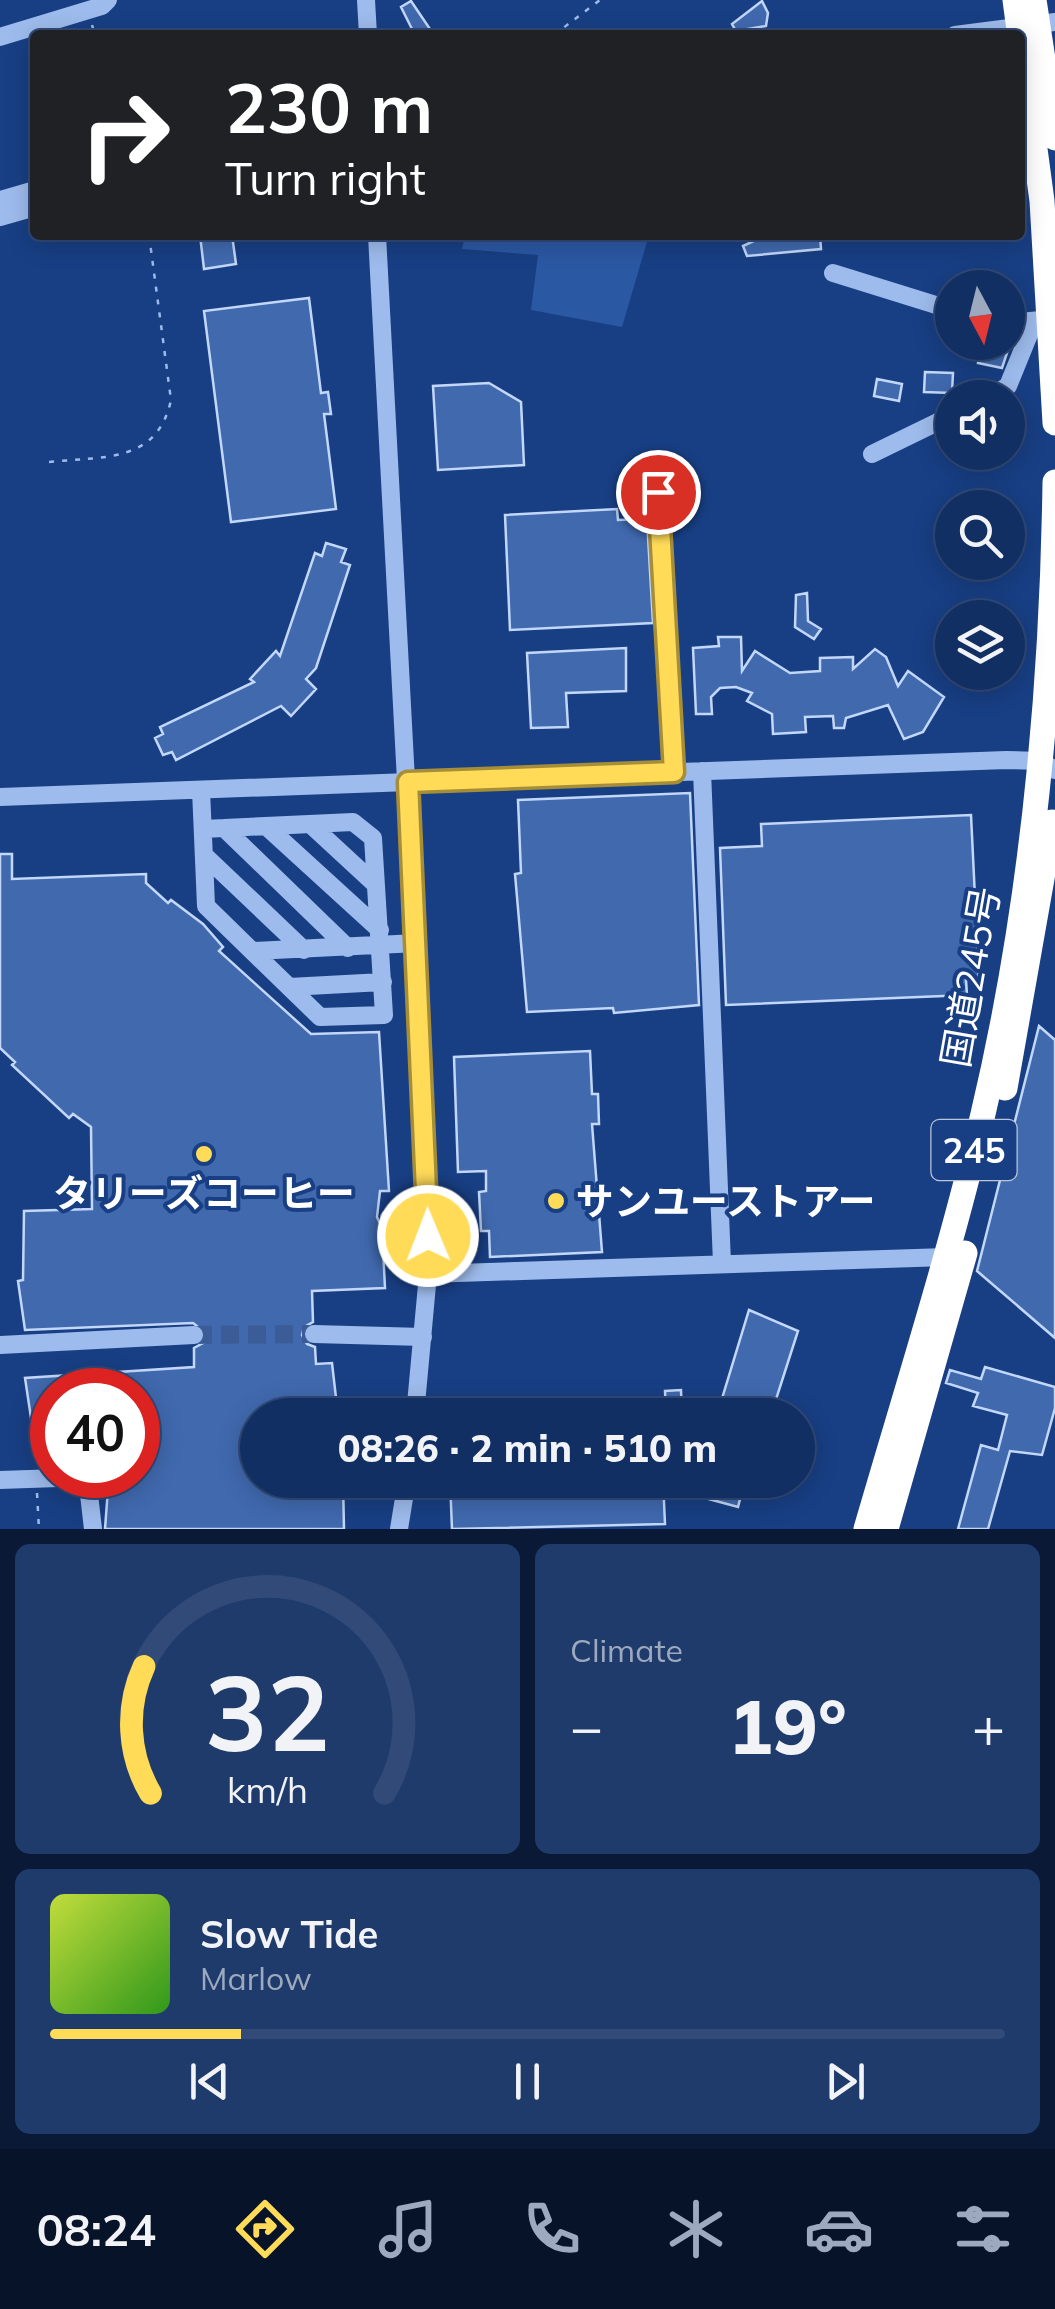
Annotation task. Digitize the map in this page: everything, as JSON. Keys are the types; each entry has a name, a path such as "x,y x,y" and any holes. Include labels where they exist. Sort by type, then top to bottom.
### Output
{"highway":[{"path":"1016,0 1035,31 1055,138"},
{"path":"1035,31 1046,318 1055,423"},
{"name":"国道245号","path":"866,1529 946,1257 984,1110 1006,1002 1047,765 1055,482"},
{"name":"国道245号","path":"886,1529 964,1258 1016,1044 1055,797"}],"street":[{"path":"38,30 102,6 108,0"},
{"path":"366,0 368,30"},
{"path":"0,37 30,31"},
{"path":"0,200 30,191"},
{"path":"0,217 30,208"},
{"path":"377,240 417,943 428,1217 428,1274 417,1398"},
{"path":"833,273 935,305"},
{"path":"1011,380 1046,318"},
{"path":"872,454 935,423"},
{"path":"658,492 674,772"},
{"path":"0,798 674,772 1047,765"},
{"path":"702,772 722,1263"},
{"path":"201,790 206,906 320,1017 384,1015 373,838 353,822 203,829"},
{"path":"310,824 376,885"},
{"path":"266,826 381,938"},
{"path":"224,828 348,948"},
{"path":"204,855 304,950"},
{"path":"252,951 348,948 381,938 417,943"},
{"path":"289,987 383,982"},
{"path":"389,1218 428,1217"},
{"path":"428,1274 946,1257"},
{"path":"314,1334 422,1337"},
{"path":"0,1345 194,1335"},
{"path":"0,1480 30,1478"},
{"path":"89,1498 93,1529"},
{"path":"399,1529 404,1498"}],"path":[{"path":"561,30 600,0"},
{"path":"90,19 93,30"},
{"path":"49,462 133,450 150,443 165,426 171,400 150,240"},
{"path":"37,1498 39,1529"}],"shaded area":[{"path":"464,240 648,240 622,327 531,310 538,255 462,249"}],"building":[{"path":"411,1 431,30 412,30 401,7"},
{"path":"762,1 768,13 766,26 735,30 732,24"},
{"path":"201,240 233,240 236,264 204,269"},
{"path":"820,240 821,249 747,256 743,246 754,241"},
{"path":"309,298 321,393 328,392 331,414 324,414 336,509 231,522 204,311"},
{"path":"978,360 1005,360 1002,368 978,363"},
{"path":"925,372 953,373 953,380 935,380 935,392 924,392"},
{"path":"877,379 902,384 899,401 874,396"},
{"path":"489,383 521,402 524,465 438,470 433,386"},
{"path":"617,509 618,520 647,519 653,623 510,630 505,515"},
{"path":"326,543 346,549 341,562 350,565 316,668 306,679 316,689 291,716 281,706 176,760 172,752 163,755 155,738 163,734 160,727 254,682 250,679 276,651 280,656 315,553 322,556"},
{"path":"807,593 808,621 821,629 814,639 795,627 796,595"},
{"path":"718,637 741,637 742,671 755,651 790,673 820,671 820,658 853,657 853,669 875,649 886,657 898,686 908,671 944,697 923,732 904,739 888,705 846,718 844,728 834,728 833,716 805,717 806,732 773,734 772,714 747,701 752,693 736,687 720,688 711,697 712,714 696,714 693,648 719,646"},
{"path":"626,648 626,691 566,693 568,727 531,728 527,653"},
{"path":"690,793 699,1005 614,1013 613,1008 527,1012 515,874 521,873 518,800"},
{"path":"971,815 979,980 966,980 967,995 726,1005 720,848 762,846 761,824"},
{"path":"0,854 12,854 12,879 146,874 146,883 168,903 171,900 203,924 223,947 219,951 311,1034 379,1032 389,1191 380,1191 377,1217 382,1228 385,1288 312,1291 313,1322 304,1327 302,1335 307,1344 315,1347 316,1364 332,1363 336,1398 240,1398 240,1498 343,1498 344,1529 105,1529 107,1498 160,1498 160,1369 194,1367 194,1348 205,1342 206,1333 193,1323 25,1330 18,1281 23,1280 24,1211 92,1209 91,1127 73,1114 69,1118 12,1065 15,1062 0,1048"},
{"path":"1039,1026 1055,1040 1055,1338 977,1271"},
{"path":"590,1051 592,1094 598,1094 599,1124 592,1124 602,1252 490,1257 489,1231 481,1231 479,1192 486,1191 486,1171 458,1172 454,1057"},
{"path":"749,1310 798,1331 776,1398 722,1398"},
{"path":"985,1367 1055,1387 1055,1408 1042,1455 1010,1451 988,1529 958,1529 981,1445 998,1450 1007,1415 973,1406 978,1393 946,1383 950,1370 981,1379"},
{"path":"25,1378 30,1378 30,1411"},
{"path":"681,1390 681,1398 665,1398 665,1391"},
{"path":"451,1498 664,1498 665,1524 452,1529"},
{"path":"705,1498 740,1498 738,1507"}],"tunnel":[{"path":"194,1335 314,1334"}],"place":[{"name":"タリーズコーヒー","path":"204,1154"},
{"name":"サンユーストアー","path":"556,1201"}],"route":[{"path":"428,1236 408,782 674,772 658,492"}]}
